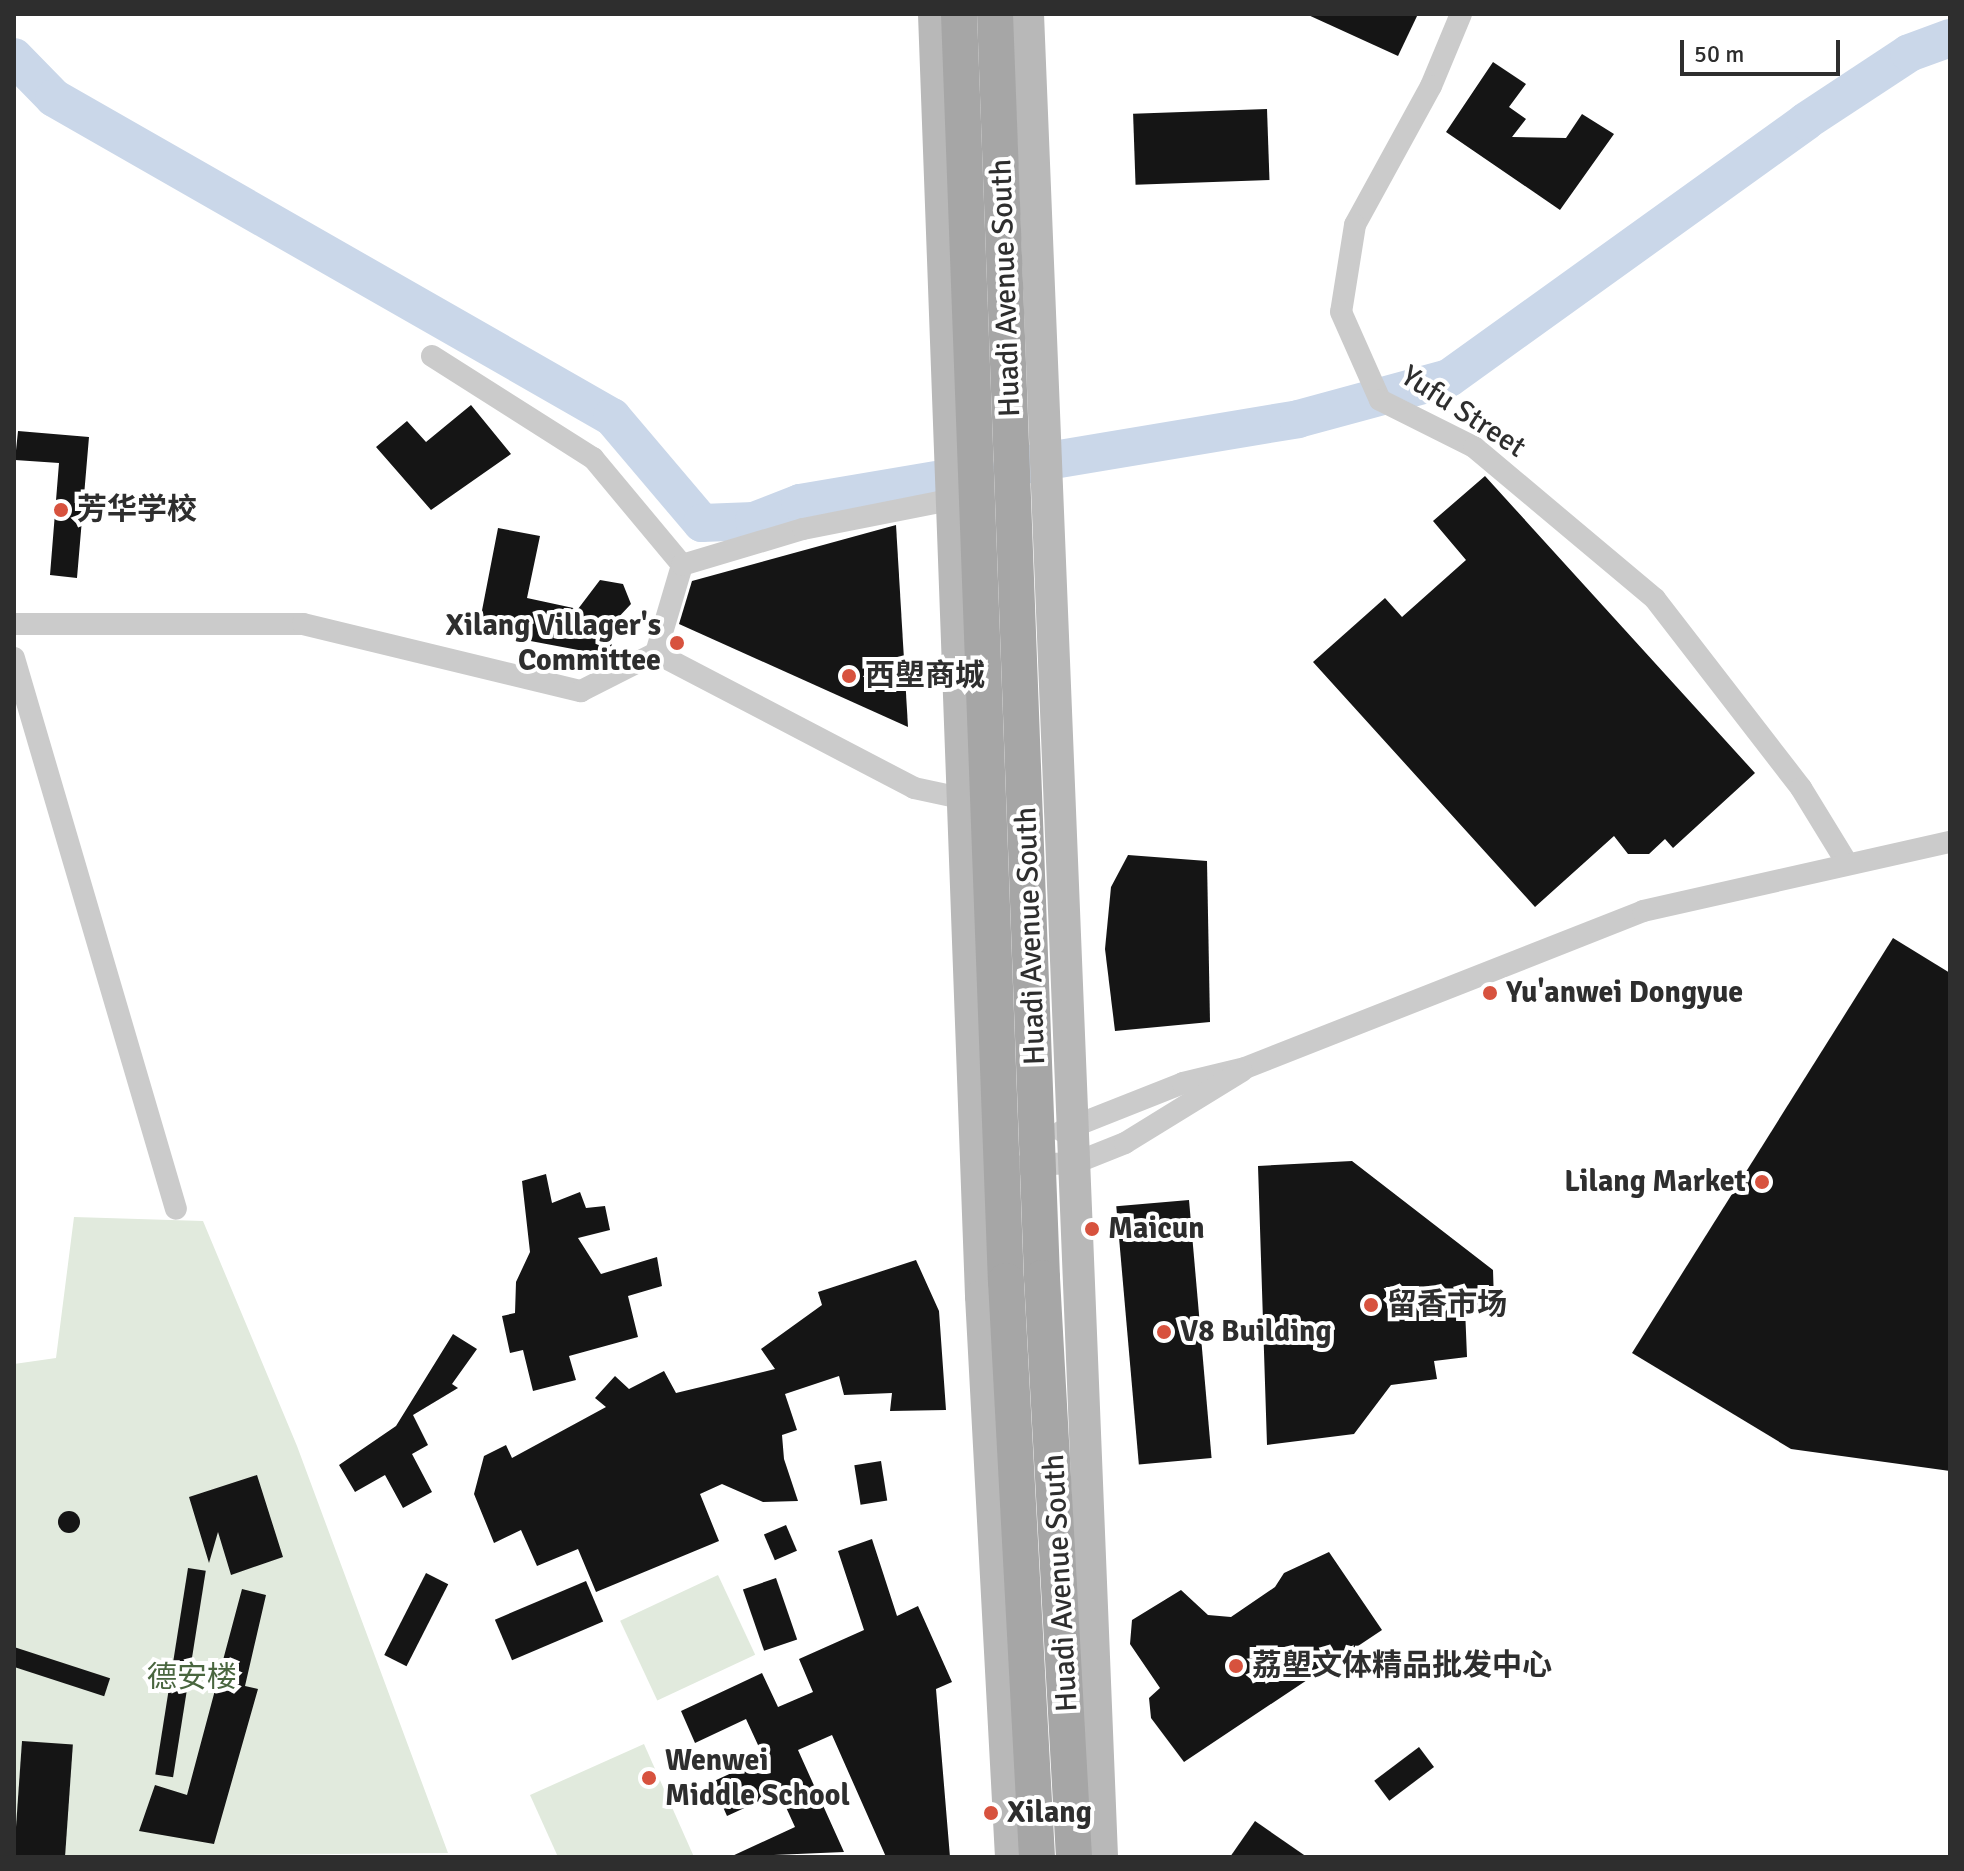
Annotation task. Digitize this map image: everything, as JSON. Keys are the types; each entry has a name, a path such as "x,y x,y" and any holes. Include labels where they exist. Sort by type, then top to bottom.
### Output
{"main road":[{"name":"Huadi Avenue South","path":"934,14 955,499 976,1168 1011,1857"},
{"name":"Huadi Avenue South","path":"959,14 1006,1281 1037,1857"},
{"name":"Huadi Avenue South","path":"995,14 1042,1278 1074,1857"},
{"name":"Huadi Avenue South","path":"1028,14 1102,1857"}],"street":[{"name":"Yufu Street","path":"1461,14 1431,86 1355,225 1341,312 1380,400 1474,447 1655,599 1801,788 1847,863"},
{"path":"432,356 593,458 682,565"},
{"path":"682,565 803,529 955,499"},
{"path":"14,624 303,624 581,691 656,653 682,565"},
{"path":"656,653 888,776 963,801 1060,797"},
{"path":"14,658 176,1209"},
{"path":"976,1168 1183,1083 1245,1068 1588,929 1847,863 1950,842"},
{"path":"976,1168 1075,1163 1161,1126 1245,1068"}],"green space":[{"name":"德安楼","path":"74,1217 203,1221 297,1446 448,1853 14,1857 14,1364 56,1358"},
{"path":"718,1575 755,1655 657,1700 620,1621"},
{"path":"644,1744 694,1857 558,1857 530,1795"}],"building":[{"path":"1306,14 1418,14 1398,56"},
{"path":"1493,62 1526,84 1509,107 1526,119 1512,137 1566,138 1582,114 1614,134 1560,210 1446,132"},
{"path":"1267,109 1269,180 1136,185 1133,114"},
{"path":"471,405 511,454 431,510 376,447 407,421 426,442"},
{"path":"18,431 89,437 77,578 50,575 59,463 15,460"},
{"path":"1485,476 1755,773 1673,848 1665,839 1649,854 1628,854 1614,836 1535,907 1313,662 1385,598 1402,617 1466,560 1433,521"},
{"name":"西塱商城","path":"896,525 908,727 679,624 692,581"},
{"path":"498,528 540,536 527,598 578,609 600,580 623,584 631,604 615,621 610,656 478,631"},
{"path":"1128,855 1207,861 1210,1022 1115,1031 1105,949 1111,887"},
{"path":"1893,938 1950,973 1950,1471 1791,1449 1632,1353"},
{"name":"留香市场","path":"1352,1161 1493,1270 1494,1302 1465,1308 1467,1357 1434,1361 1437,1379 1391,1385 1354,1434 1267,1445 1258,1166"},
{"path":"546,1174 552,1203 580,1192 586,1208 605,1206 610,1230 578,1238 601,1274 657,1257 662,1286 628,1296 638,1337 569,1356 576,1380 533,1391 523,1350 510,1353 502,1316 515,1313 516,1282 530,1252 522,1181"},
{"name":"V8 Building","path":"1189,1200 1212,1458 1139,1464 1116,1206"},
{"path":"916,1260 939,1311 946,1410 890,1411 892,1393 844,1395 839,1376 785,1394 797,1430 782,1435 784,1459 798,1501 763,1502 722,1484 700,1494 719,1541 596,1592 578,1549 537,1566 521,1530 494,1543 474,1494 484,1456 506,1445 512,1458 606,1407 595,1398 615,1376 629,1389 664,1371 676,1393 775,1369 761,1349 822,1305 818,1292"},
{"path":"453,1334 477,1349 452,1384 458,1388 413,1415 428,1445 412,1454 432,1492 403,1508 385,1475 355,1492 339,1465 396,1426"},
{"path":"881,1461 887,1501 861,1505 854,1465"},
{"path":"257,1475 283,1557 231,1575 218,1532 209,1563 189,1497"},
{"path":"69,1511 77,1514 80,1522 77,1530 69,1533 61,1530 58,1522 61,1514"},
{"path":"786,1525 797,1551 775,1560 764,1534"},
{"path":"872,1539 897,1616 918,1606 952,1682 936,1689 950,1857 886,1857 832,1735 798,1750 844,1852 730,1857 795,1827 779,1792 727,1816 712,1782 764,1758 746,1719 695,1743 681,1711 762,1673 778,1707 813,1692 799,1659 864,1630 838,1551"},
{"name":"荔塱文体精品批发中心","path":"1329,1552 1382,1630 1184,1762 1151,1718 1149,1698 1160,1688 1130,1644 1132,1620 1181,1590 1208,1615 1231,1617 1275,1587 1284,1573"},
{"path":"188,1568 206,1571 173,1777 155,1774"},
{"path":"426,1573 448,1584 407,1666 384,1655"},
{"path":"776,1578 797,1639 764,1651 743,1589"},
{"path":"586,1581 603,1622 512,1660 495,1620"},
{"path":"242,1589 266,1595 245,1686 258,1689 214,1844 139,1831 155,1785 187,1795"},
{"path":"14,1647 110,1678 104,1696 14,1667"},
{"path":"22,1741 73,1745 65,1857 14,1856"},
{"path":"1419,1747 1434,1767 1389,1801 1374,1781"},
{"path":"1255,1821 1307,1857 1230,1857"}],"waterway":[{"path":"1012,467 1298,419 1449,378 1806,121 1909,53 1950,38"},
{"path":"14,57 54,98 612,417 702,523 754,521 800,503 936,480"}],"place":[{"name":"芳华学校","path":"61,510"},
{"name":"Xilang Villager's Committee","path":"677,643"},
{"name":"西塱商城","path":"849,676"},
{"name":"Yu'anwei Dongyue","path":"1490,993"},
{"name":"Lilang Market","path":"1762,1182"},
{"name":"Maicun","path":"1092,1229"},
{"name":"留香市场","path":"1371,1305"},
{"name":"V8 Building","path":"1164,1332"},
{"name":"荔塱文体精品批发中心","path":"1236,1666"},
{"name":"Wenwei Middle School","path":"649,1778"},
{"name":"Xilang","path":"991,1813"}]}
